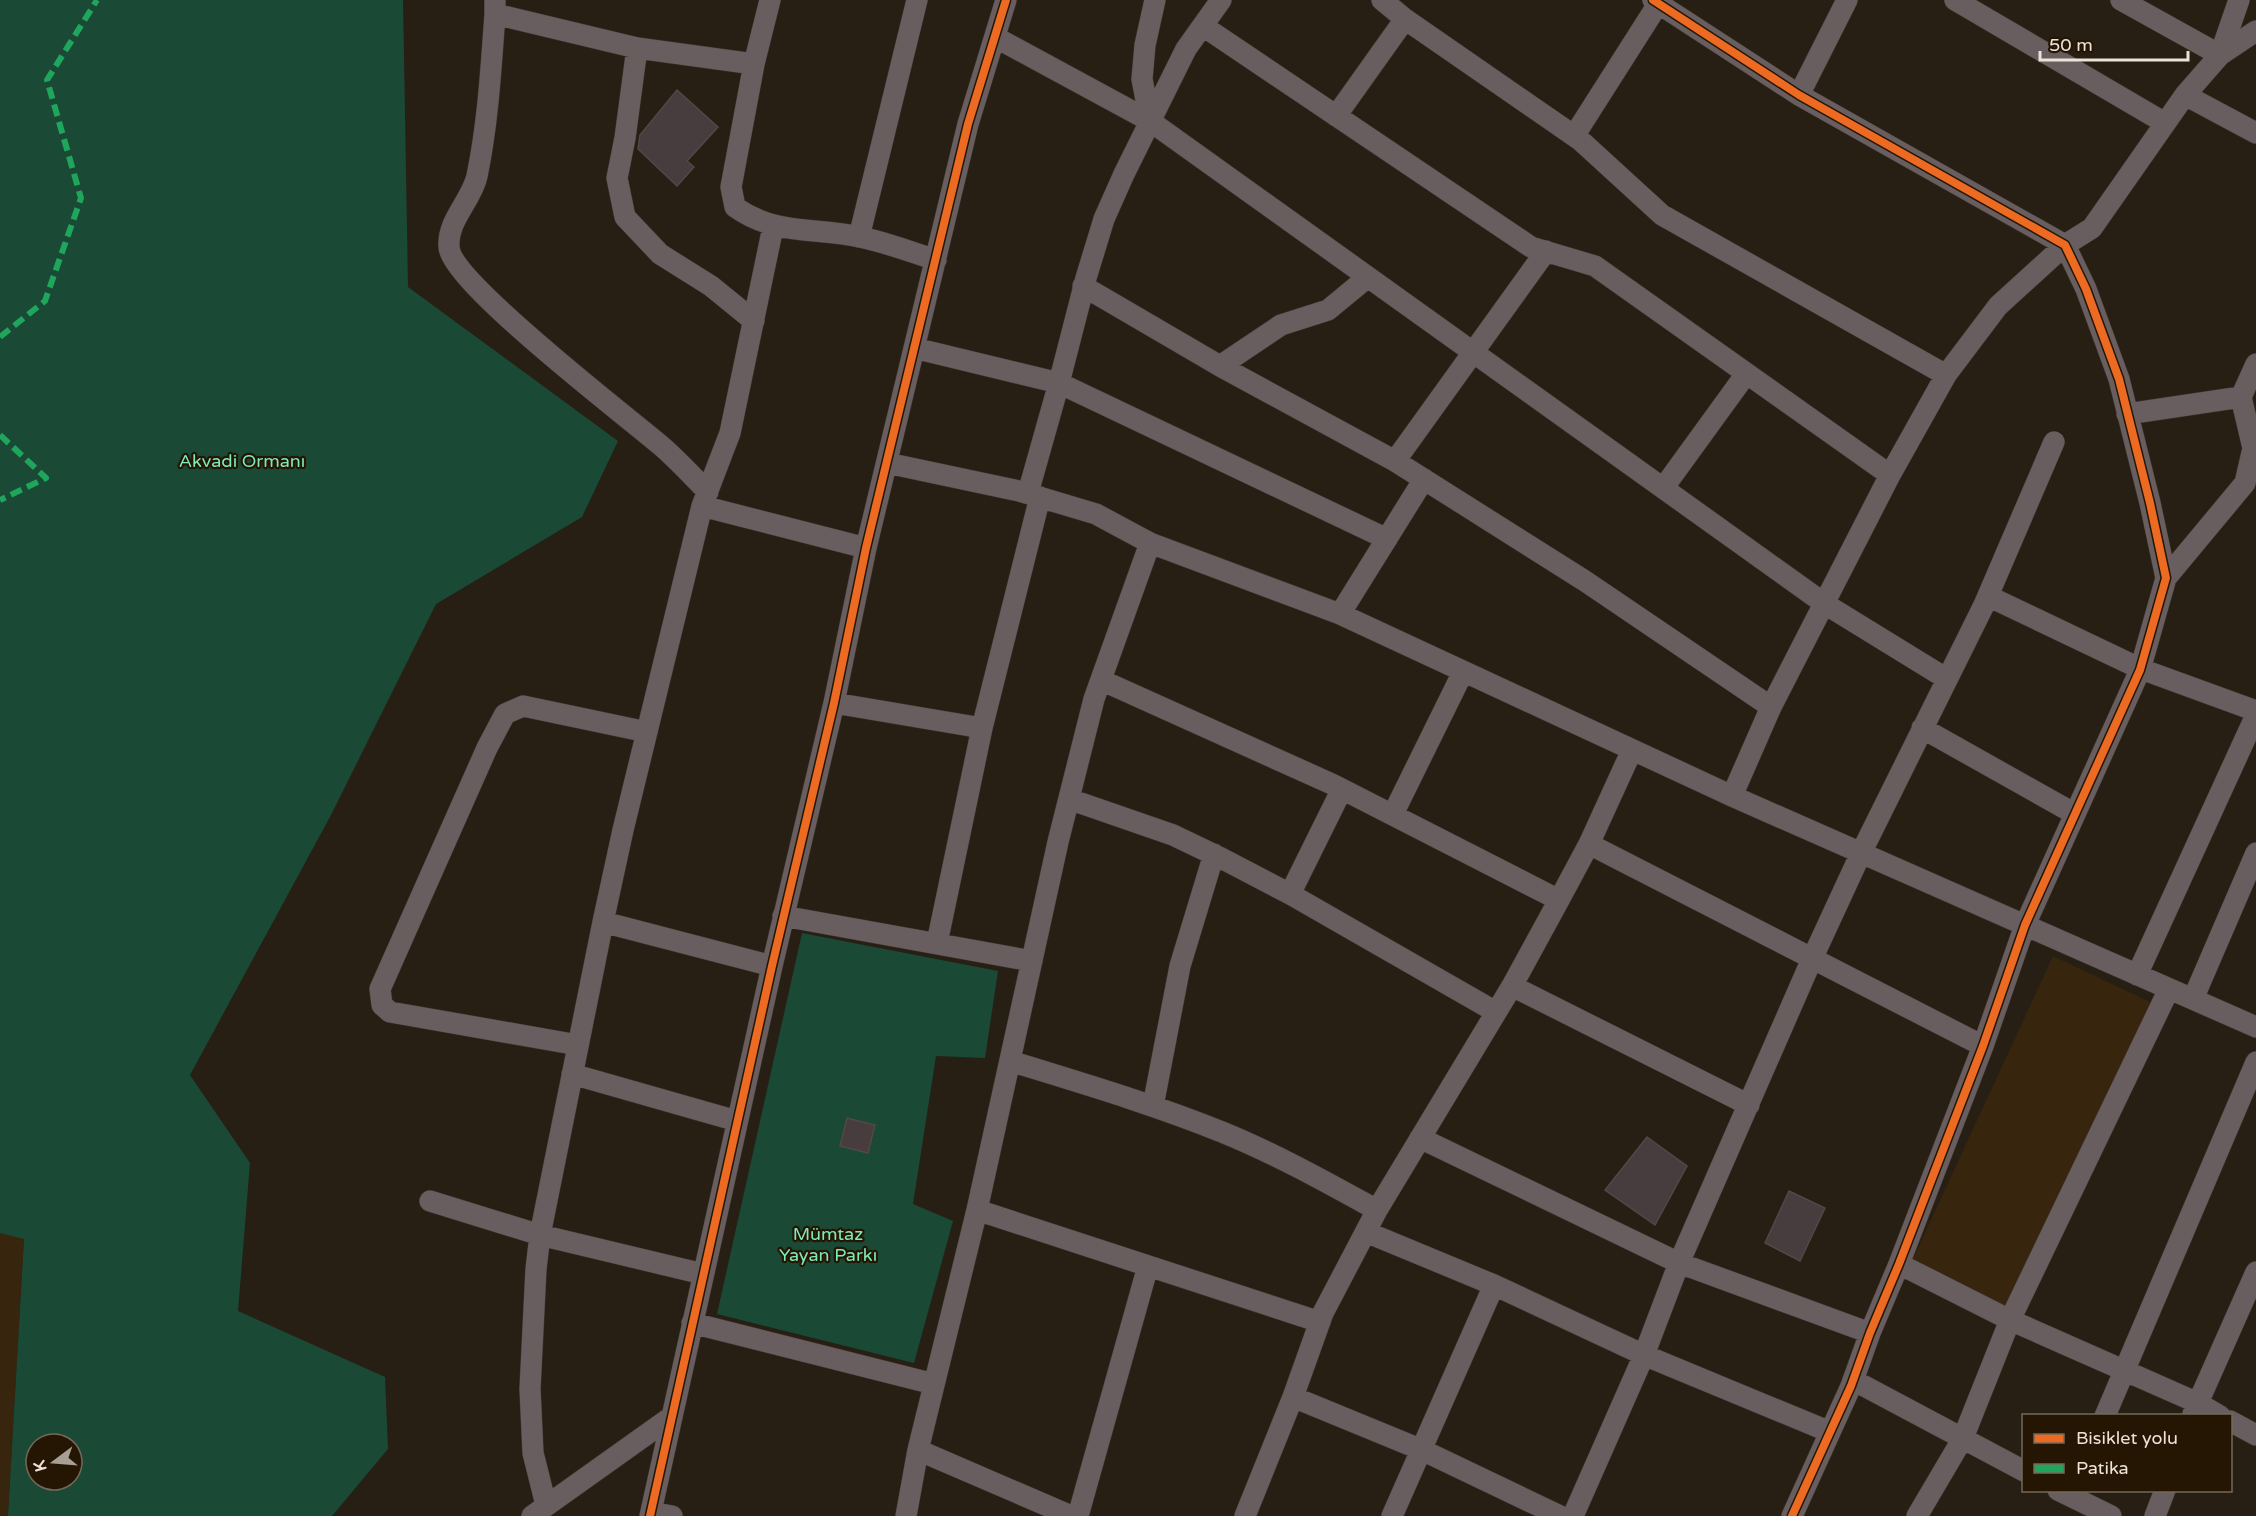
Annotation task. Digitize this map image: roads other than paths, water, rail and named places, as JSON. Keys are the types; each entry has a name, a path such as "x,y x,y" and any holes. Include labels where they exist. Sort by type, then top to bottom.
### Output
{"street":[{"path":"770,0 754,64 731,187 735,207 749,217 773,227 859,237 936,260"},
{"path":"859,237 917,0"},
{"path":"658,1515 671,1417 783,916 834,703 866,548 968,124 1006,0"},
{"path":"1150,121 1142,79 1145,45 1155,0"},
{"path":"937,943 982,728 1083,286 1104,219 1124,174 1186,49 1221,0"},
{"path":"1382,0 1574,136 1662,214 1946,375"},
{"path":"1799,95 1847,0"},
{"path":"1955,0 2165,123"},
{"path":"2121,0 2220,55"},
{"path":"2220,55 2239,0"},
{"path":"1574,136 1656,2 1799,95 2065,245 2086,289 2118,379 2150,503 2166,578"},
{"path":"754,64 637,48 495,7 489,97 477,179 452,226 449,247 453,262 488,299 572,374 662,446 705,499 866,548"},
{"path":"1336,116 1406,19"},
{"path":"1203,26 1531,247 1595,266 1890,475"},
{"path":"1732,796 1771,707 1890,475 1946,375 1998,306 2065,245 2092,228 2185,95 2220,55 2256,31"},
{"path":"995,37 1150,121 1825,604 1947,679"},
{"path":"637,48 625,138 617,178 625,217 660,254 711,286 754,321"},
{"path":"2185,95 2256,133"},
{"path":"671,1417 539,1510 530,1389 540,1235 603,922 705,499 730,433 773,227"},
{"path":"1395,461 1546,251"},
{"path":"1220,366 1281,325 1328,310 1368,277"},
{"path":"1083,286 1220,366 1395,461 1585,581 1771,707"},
{"path":"914,348 1059,383 1387,539"},
{"path":"1792,1516 1853,1380 1869,1333 1899,1264 1983,1046 2025,925 2141,669 2166,578 2251,486 2253,448 2241,397 2256,364"},
{"path":"1664,487 1746,374"},
{"path":"2127,414 2241,397"},
{"path":"1573,1516 1644,1355 1679,1263 1812,959 1861,853 1988,596 2054,442"},
{"path":"887,463 1034,495 1096,514 1150,543 1340,614 1732,796 2256,1027"},
{"path":"1340,614 1424,479"},
{"path":"906,1516 918,1450 977,1210 1068,800 1094,699 1150,543"},
{"path":"1988,596 2141,669 2256,713 2137,975"},
{"path":"1393,814 1463,672"},
{"path":"1101,680 1342,789 1559,900"},
{"path":"834,703 982,728"},
{"path":"578,1046 390,1012 382,1005 380,989 487,748 505,714 524,706 647,732"},
{"path":"1922,728 2075,814"},
{"path":"1245,1516 1293,1397 1320,1322 1377,1210 1512,986 1559,900 1589,844 1632,750"},
{"path":"1290,894 1342,789"},
{"path":"1068,800 1173,835 1214,854 1290,894 1496,1012"},
{"path":"1589,844 1983,1046"},
{"path":"2193,999 2256,853"},
{"path":"1153,1106 1179,966 1214,854"},
{"path":"783,916 1032,961"},
{"path":"603,922 772,966"},
{"path":"1512,986 1749,1105"},
{"path":"1917,1516 1963,1438 2010,1320 2169,989"},
{"path":"1010,1061 1153,1106 1224,1133 1305,1170 1377,1210"},
{"path":"2106,1414 2256,1062"},
{"path":"572,1074 737,1121"},
{"path":"1420,1138 1679,1263 1869,1333"},
{"path":"430,1201 540,1235 703,1274"},
{"path":"977,1210 1320,1322"},
{"path":"1366,1232 1494,1285 1644,1355 1830,1432"},
{"path":"1899,1264 2010,1320 2124,1371 2195,1409 2213,1414"},
{"path":"1078,1516 1148,1266"},
{"path":"2195,1409 2256,1272"},
{"path":"1392,1516 1494,1285"},
{"path":"692,1323 934,1384"},
{"path":"1853,1380 2022,1470"},
{"path":"1293,1397 1422,1450 1560,1516"},
{"path":"2232,1422 2256,1435"},
{"path":"918,1450 1071,1516"},
{"path":"2155,1516 2164,1492"},
{"path":"2066,1499 2111,1516"}],"park label":[{"name":"Akvadi Ormanı","path":"242,461"},
{"name":"Mümtaz Yayan Parkı","path":"828,1244"}]}
